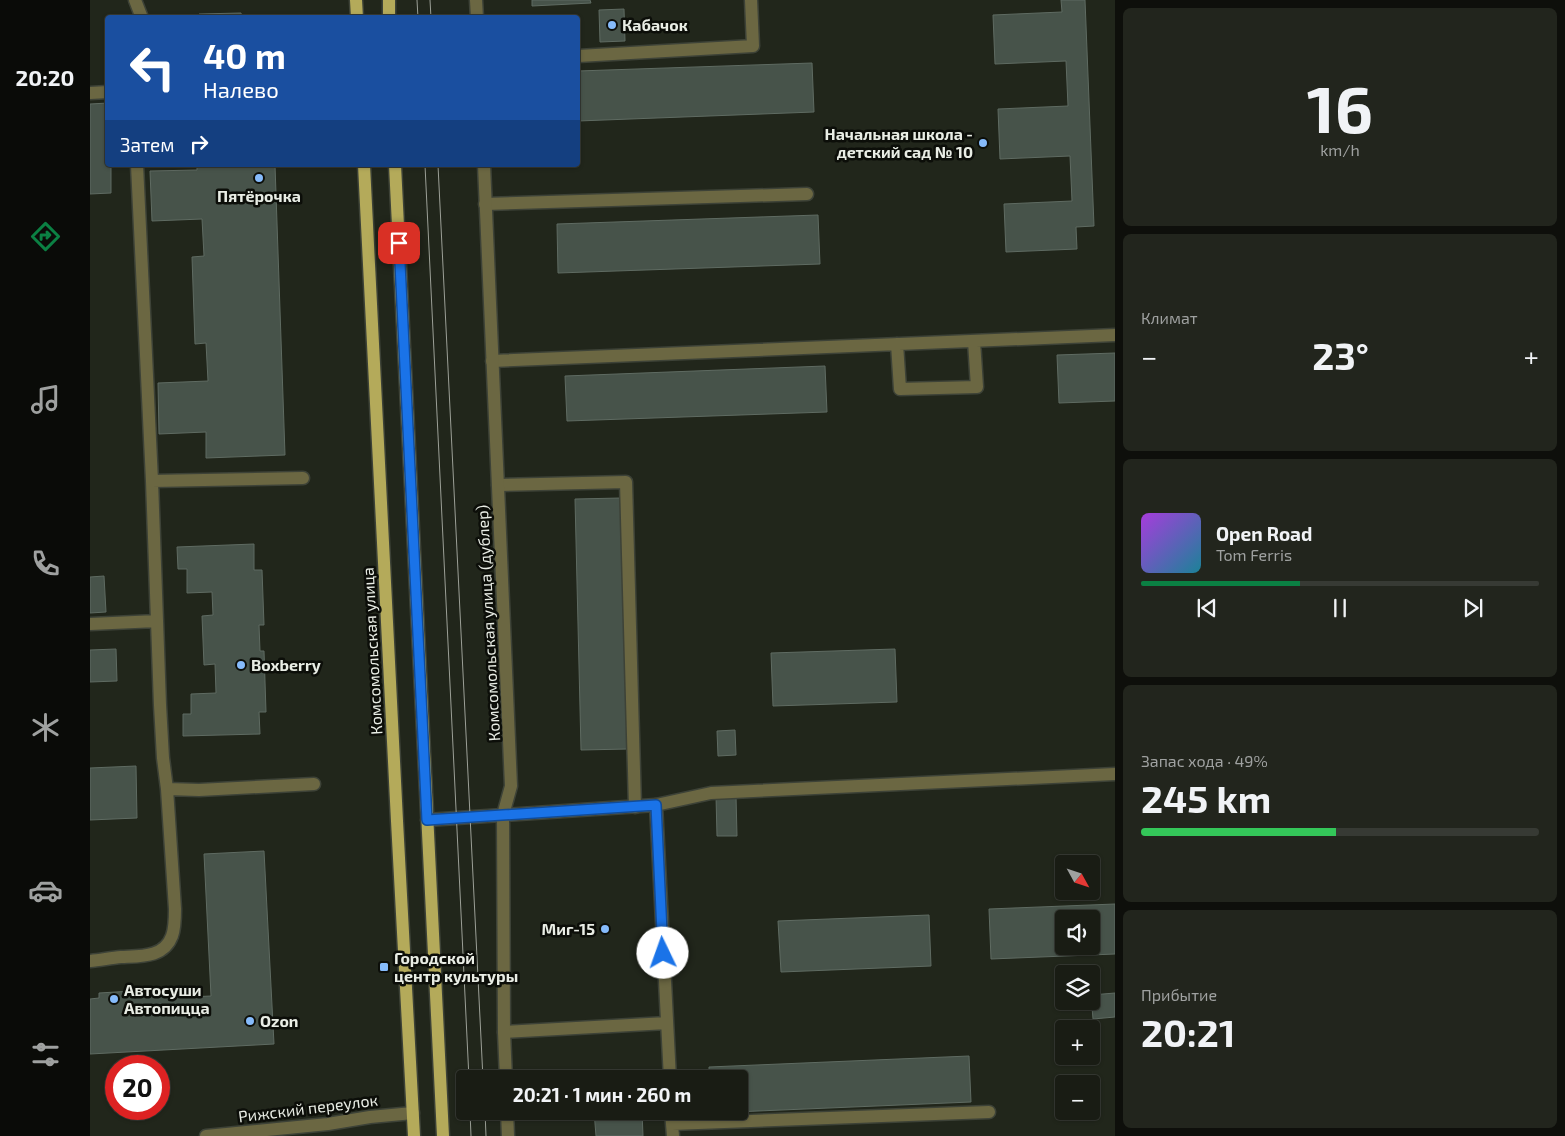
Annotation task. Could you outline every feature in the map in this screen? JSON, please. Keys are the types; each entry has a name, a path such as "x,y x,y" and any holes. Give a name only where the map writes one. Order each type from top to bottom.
{"main road":[{"path":"356,0 357,15"},
{"path":"389,0 389,15"},
{"name":"Комсомольская улица","path":"364,167 396,821 414,1136"},
{"path":"396,167 443,1136"}],"street":[{"path":"135,0 141,15"},
{"path":"476,0 477,15"},
{"path":"580,56 753,46 751,0"},
{"path":"90,93 105,92"},
{"path":"90,961 149,955 167,946 172,938 174,928 175,909 160,705 152,481 137,167"},
{"name":"Комсомольская улица (дублер)","path":"484,167 511,786 503,814 506,1070"},
{"path":"485,204 807,194"},
{"path":"492,361 1115,335"},
{"path":"897,344 900,389 977,387 974,341"},
{"path":"152,481 303,478"},
{"path":"498,485 626,482 635,807"},
{"path":"90,624 157,621"},
{"path":"427,820 635,807 656,805 711,793 1115,774"},
{"path":"167,789 199,790 314,784"},
{"path":"656,805 670,1070"},
{"path":"504,1032 667,1023"},
{"path":"672,1124 989,1112"},
{"name":"Рижский переулок","path":"206,1136 328,1124 370,1117 413,1113"},
{"path":"507,1120 508,1136"}],"building":[{"path":"532,0 590,0 591,3 532,6"},
{"path":"1061,0 1085,0 1094,226 1076,227 1077,249 1006,252 1004,204 1072,201 1070,156 1000,159 998,109 1068,106 1066,61 995,64 993,15 1062,12"},
{"name":"Кабачок","path":"624,9 625,41 600,42 599,10"},
{"path":"241,13 241,15 199,15"},
{"path":"812,63 814,112 580,121 580,71"},
{"path":"105,103 105,167 111,167 111,193 90,194 90,104"},
{"path":"197,167 275,167 285,455 206,458 206,432 159,434 158,383 208,381 206,343 195,344 192,257 204,256 202,219 152,221 150,171 197,170"},
{"path":"818,215 820,264 558,273 557,224"},
{"path":"1115,353 1115,401 1059,403 1057,355"},
{"path":"825,366 827,412 567,421 565,376"},
{"path":"621,498 628,749 581,750 575,499"},
{"path":"254,544 254,570 262,570 264,625 259,625 260,651 264,651 266,712 259,712 260,734 183,736 183,714 191,714 191,694 216,693 215,664 204,665 202,616 213,615 212,592 187,593 187,569 178,569 177,547"},
{"path":"104,576 106,612 90,613 90,577"},
{"path":"116,649 117,681 90,682 90,650"},
{"path":"895,649 897,702 773,706 771,653"},
{"path":"735,730 736,755 718,756 717,731"},
{"path":"136,766 137,818 90,820 90,768"},
{"path":"716,796 736,796 737,836 717,836"},
{"path":"264,851 274,1044 90,1054 90,999 99,998 99,993 167,989 167,998 211,996 204,854"},
{"path":"1115,904 1115,954 1100,955 1100,910 1055,910 1055,955 1090,955 991,959 989,909"},
{"path":"929,915 931,966 781,972 778,921"},
{"path":"1115,993 1115,1017 1093,1019 1092,1010 1100,1010 1100,994"},
{"path":"969,1056 971,1102 748,1111 748,1070 709,1070 709,1067"},
{"path":"595,1120 642,1120 643,1136 596,1136"}],"tram line":[{"path":"417,0 418,15"},
{"path":"430,0 431,15"},
{"path":"425,167 469,1070"},
{"path":"438,167 483,1070"},
{"path":"470,1120 471,1136"},
{"path":"485,1120 486,1136"}],"place":[{"name":"Кабачок","path":"612,25"},
{"name":"Начальная школа - детский сад № 10","path":"983,143"},
{"name":"Пятёрочка","path":"259,178"},
{"name":"Boxberry","path":"241,665"},
{"name":"Миг-15","path":"605,929"},
{"name":"Городской центр культуры","path":"384,967"},
{"name":"Автосуши Автопицца","path":"114,999"},
{"name":"Ozon","path":"250,1021"}],"route":[{"path":"399,243 427,820 656,805 663,953"}]}
